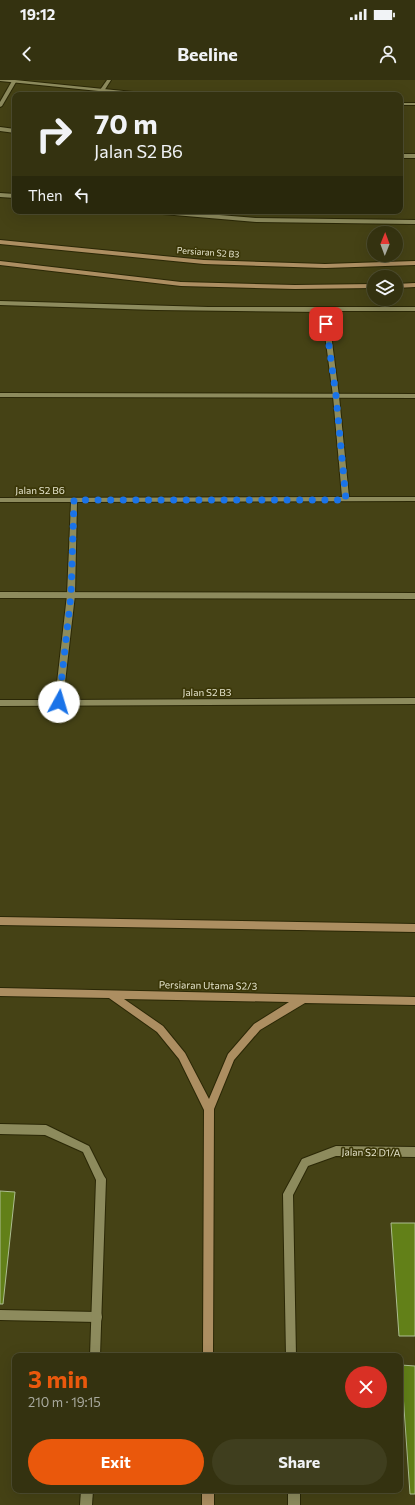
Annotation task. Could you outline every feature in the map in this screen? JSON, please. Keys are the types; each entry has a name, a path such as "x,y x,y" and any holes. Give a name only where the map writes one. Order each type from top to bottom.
{"street":[{"path":"0,80 122,92"},
{"path":"102,90 109,80"},
{"path":"0,106 14,81"},
{"path":"403,104 415,104"},
{"path":"0,129 12,131"},
{"path":"403,156 415,156"},
{"path":"0,195 12,196"},
{"path":"177,214 212,218 256,220 415,222"},
{"path":"212,218 213,214"},
{"name":"Persiaran S2 B3","path":"0,242 204,262 324,266 415,263"},
{"path":"0,264 181,284 295,287 367,286"},
{"path":"403,286 415,285"},
{"path":"0,303 103,308 325,310 415,309"},
{"path":"325,310 336,396 346,500"},
{"path":"0,395 415,396"},
{"name":"Jalan S2 B6","path":"0,500 415,500"},
{"path":"59,702 71,595 74,500"},
{"path":"0,595 415,596"},
{"name":"Jalan S2 B3","path":"0,703 415,701"},
{"path":"0,921 415,928"},
{"name":"Persiaran Utama S2/3","path":"0,992 415,1001"},
{"path":"110,994 160,1029 182,1056 209,1109"},
{"path":"208,1353 209,1109 231,1057 257,1027 304,998"},
{"path":"0,1129 46,1130 86,1149 100,1179 95,1353"},
{"name":"Jalan S2 D1/A","path":"291,1353 288,1194 305,1162 336,1151 415,1152"},
{"path":"0,1315 97,1317"},
{"path":"86,1505 87,1493"},
{"path":"208,1493 208,1505"},
{"path":"294,1493 294,1505"}],"building":[{"path":"0,1191 15,1192 3,1304 0,1304"},
{"path":"391,1223 415,1223 415,1336 399,1336"},
{"path":"403,1365 415,1366 415,1494 410,1494 403,1394"}],"route":[{"path":"59,702 71,595 74,500 346,500 336,396 326,324"}]}
